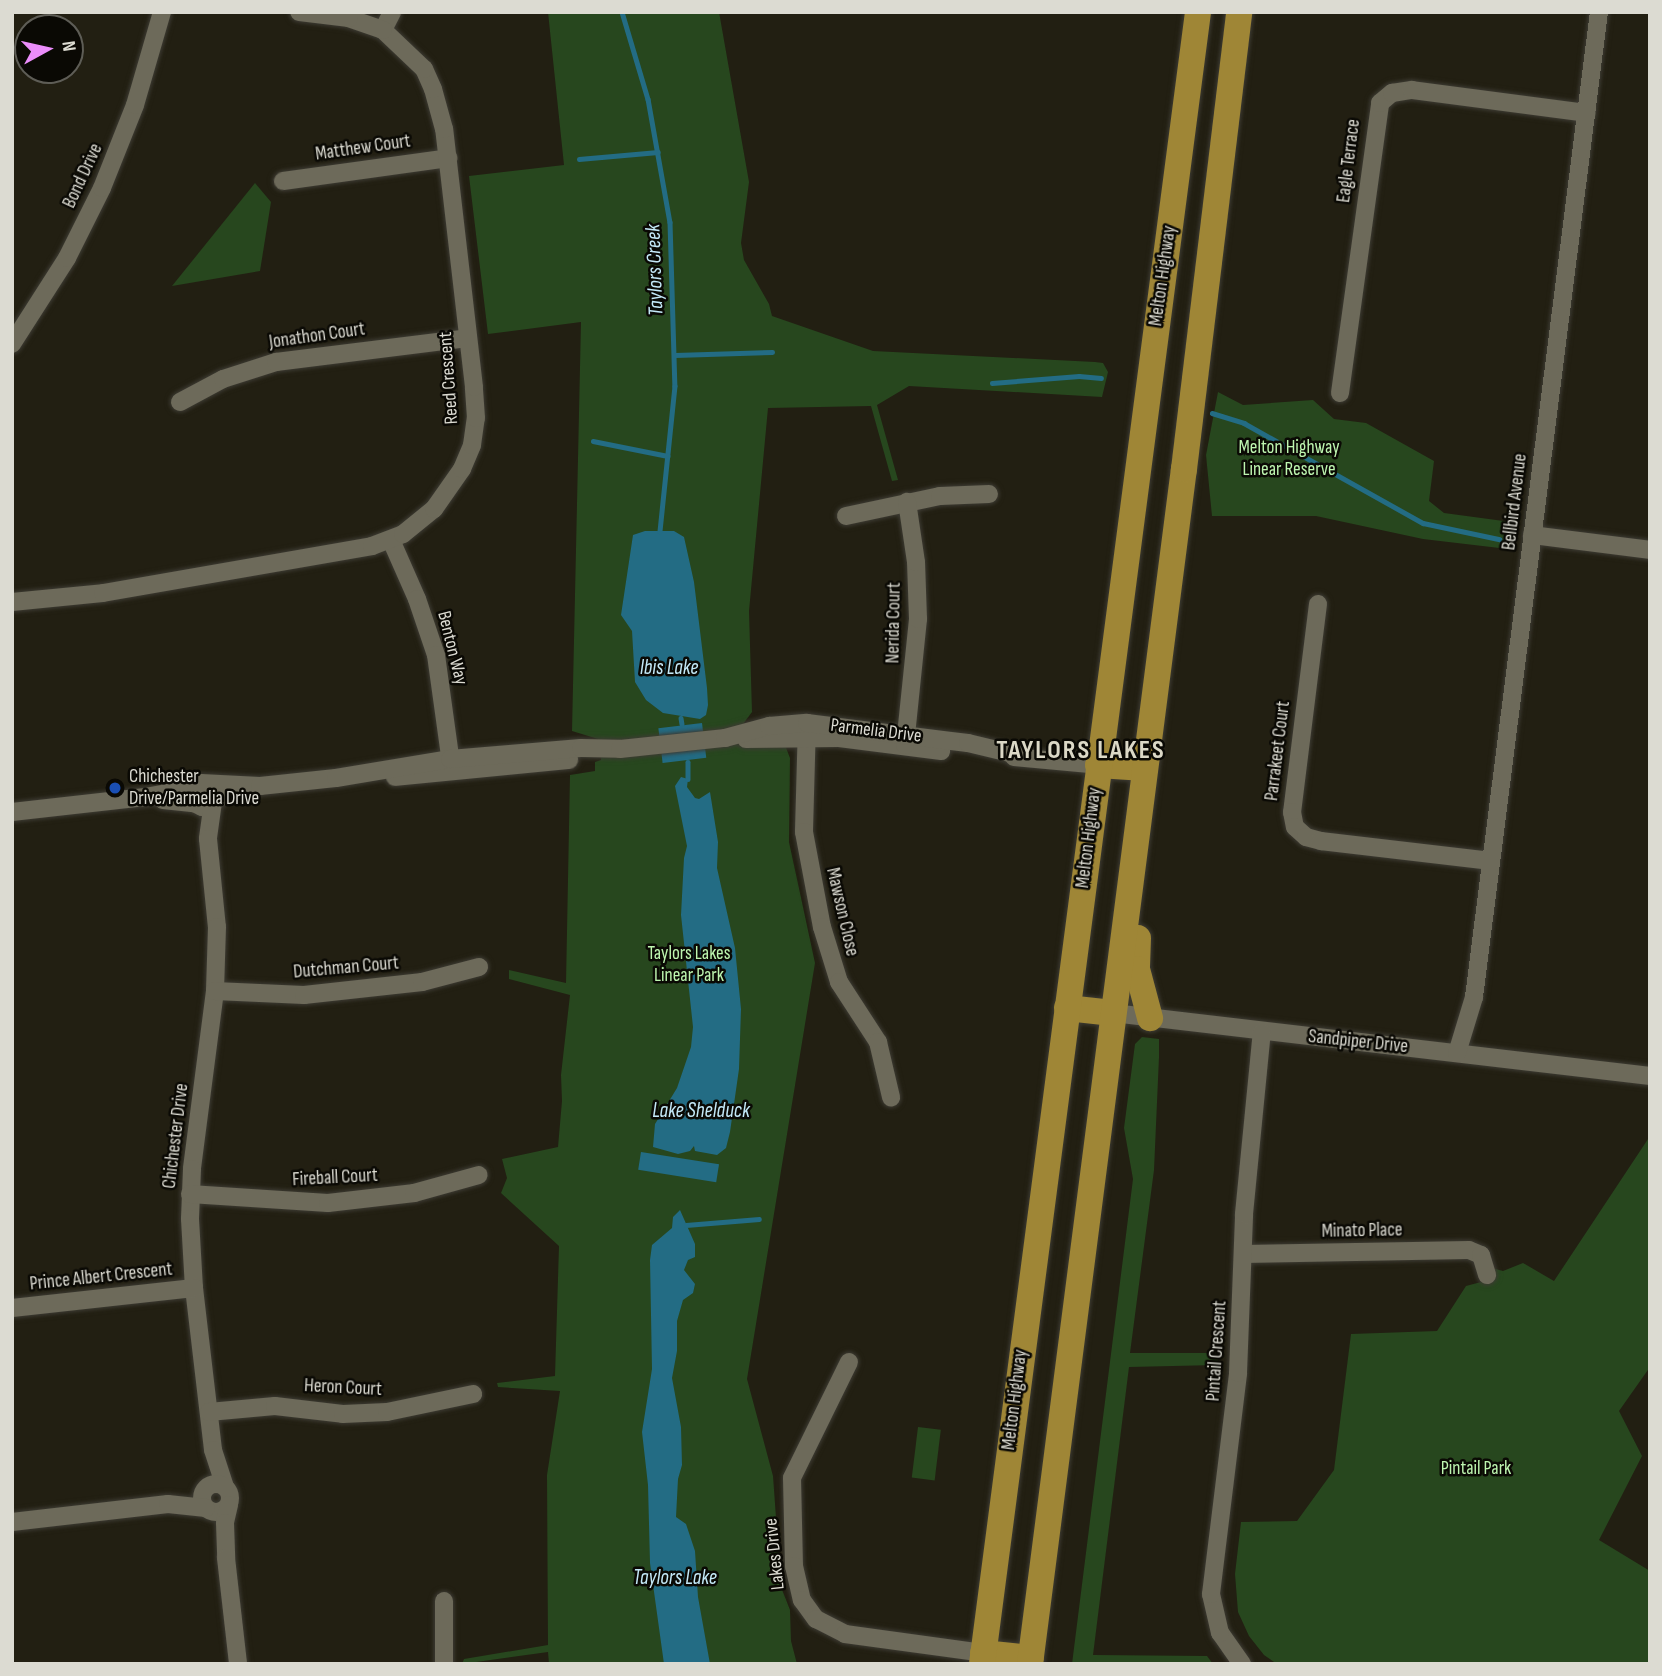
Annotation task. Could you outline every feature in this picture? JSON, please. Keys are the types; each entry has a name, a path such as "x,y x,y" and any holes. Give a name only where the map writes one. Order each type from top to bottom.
{"highway":[{"path":"1182,137 1184,12"},
{"name":"Melton Highway","path":"983,1659 1198,12"},
{"path":"983,1659 1031,1661 1239,12"},
{"name":"Parmelia Drive","path":"1098,765 1145,768"},
{"path":"1136,835 1142,904 1136,960 1150,1018"},
{"name":"Sandpiper Drive","path":"1067,1008 1113,1013"}],"street":[{"name":"Bond Drive","path":"12,344 67,258 102,188 139,94 162,12"},
{"name":"Reed Crescent","path":"12,602 63,599 115,591 354,550 391,540 435,509 463,469 472,445 476,418 448,158 439,108 424,69 383,30 349,18 299,12"},
{"path":"383,30 392,12"},
{"name":"Bellbird Avenue","path":"1466,1054 1599,12"},
{"name":"Eagle Terrace","path":"1340,394 1380,103 1392,93 1412,90 1586,113"},
{"name":"Matthew Court","path":"283,181 448,158"},
{"name":"Jonathon Court","path":"180,402 223,379 276,362 468,338"},
{"path":"846,516 940,496 989,494"},
{"name":"Nerida Court","path":"905,740 918,619 916,562 907,502"},
{"path":"1532,535 1650,550"},
{"name":"Benton Way","path":"391,540 417,599 436,655 451,766"},
{"name":"Parrakeet Court","path":"1318,604 1292,812 1299,833 1321,841 1491,861"},
{"name":"Parmelia Drive","path":"12,812 145,797 203,797 260,786 336,778 388,778 451,766 806,731 905,740 965,754 1098,765"},
{"name":"Mawson Close","path":"806,731 804,832 824,936 839,982 878,1042 891,1097"},
{"name":"Chichester Drive","path":"203,797 217,927 215,991 190,1194 194,1288 212,1438 227,1496 226,1558 238,1664"},
{"name":"Dutchman Court","path":"215,991 304,995 422,982 479,967"},
{"name":"Sandpiper Drive","path":"1113,1013 1650,1076"},
{"name":"Pintail Crescent","path":"1242,1664 1220,1633 1211,1594 1238,1373 1246,1188 1262,1032"},
{"name":"Fireball Court","path":"190,1194 328,1203 414,1193 479,1175"},
{"name":"Minato Place","path":"1243,1254 1486,1249 1487,1275"},
{"name":"Prince Albert Crescent","path":"12,1308 194,1288"},
{"name":"Lakes Drive","path":"849,1362 792,1478 794,1566 802,1600 816,1619 845,1634 983,1659"},
{"name":"Heron Court","path":"209,1412 275,1406 343,1413 387,1412 473,1394"},
{"name":"Chichester Drive","path":"212,1438 206,1500 226,1558"},
{"path":"213,1485 227,1496 218,1513 206,1500 213,1485"},
{"path":"12,1522 206,1500"},
{"path":"444,1601 444,1664"}],"green space":[{"name":"Taylors Lakes Linear Park","path":"548,12 719,12 749,182 741,243 744,260 769,304 772,316 873,351 1095,362 1103,363 1108,372 1102,397 909,386 877,405 898,480 892,481 871,406 768,408 749,611 752,712 743,724 785,745 790,758 789,842 815,963 747,1379 773,1476 781,1587 790,1610 791,1641 797,1664 549,1664 548,1652 462,1664 464,1659 548,1645 547,1475 560,1391 498,1387 497,1383 555,1376 559,1246 501,1193 507,1178 502,1159 558,1147 561,1075 570,995 509,979 509,970 566,983 570,775 595,771 595,762 601,760 598,739 572,731 581,322 488,334 469,176 564,165"},
{"path":"255,183 271,202 260,271 172,286"},
{"name":"Melton Highway Linear Reserve","path":"1218,392 1243,405 1313,400 1334,419 1366,423 1434,461 1429,501 1444,513 1511,522 1508,549 1423,539 1316,516 1212,516 1206,455"},
{"path":"1142,1037 1159,1039 1159,1057 1154,1170 1130,1353 1219,1353 1217,1365 1129,1367 1093,1655 1207,1656 1213,1664 1072,1664 1133,1179 1124,1128 1135,1044"},
{"name":"Pintail Park","path":"1650,1136 1650,1367 1619,1411 1642,1456 1599,1540 1650,1571 1650,1664 1277,1664 1264,1655 1249,1636 1238,1612 1235,1574 1241,1522 1297,1521 1334,1470 1351,1334 1437,1331 1466,1286 1496,1278 1492,1268 1503,1271 1523,1263 1554,1281"},
{"path":"918,1427 941,1430 935,1480 912,1478"}],"water":[{"name":"Ibis Lake","path":"645,531 674,531 684,537 694,582 707,688 706,715 700,719 663,713 646,700 635,682 632,631 621,615 633,535"},
{"path":"702,723 706,758 663,763 658,728"},
{"name":"Lake Shelduck","path":"681,777 688,779 687,787 695,798 699,799 710,792 718,842 717,868 735,948 741,1009 739,1069 730,1132 726,1148 717,1155 695,1151 694,1146 690,1151 678,1154 653,1147 655,1124 677,1088 691,1047 693,1027 681,915 687,846 675,786"},
{"path":"641,1152 719,1164 716,1182 638,1170"},
{"name":"Taylors Lake","path":"680,1210 695,1244 695,1257 688,1260 684,1270 695,1284 693,1293 683,1300 677,1321 677,1351 672,1378 681,1427 682,1465 678,1479 676,1517 686,1524 695,1551 698,1597 710,1664 664,1664 650,1563 648,1485 642,1432 652,1369 650,1260 652,1245 672,1228 673,1217"}],"waterway":[{"name":"Taylors Creek","path":"622,12 648,99 670,222 675,386 660,531"},
{"path":"579,159 658,152"},
{"path":"675,355 772,352"},
{"path":"992,383 1079,376 1101,378"},
{"path":"1212,413 1244,423 1423,523 1499,539"},
{"path":"593,441 668,456"},
{"name":"Taylors Creek","path":"681,718 682,724"},
{"name":"Taylors Creek","path":"688,762 688,779"},
{"path":"686,1225 759,1219"}],"place":[{"name":"Chichester Drive/Parmelia Drive","path":"115,788"}],"district":[{"name":"TAYLORS LAKES","path":"1081,751"}]}
